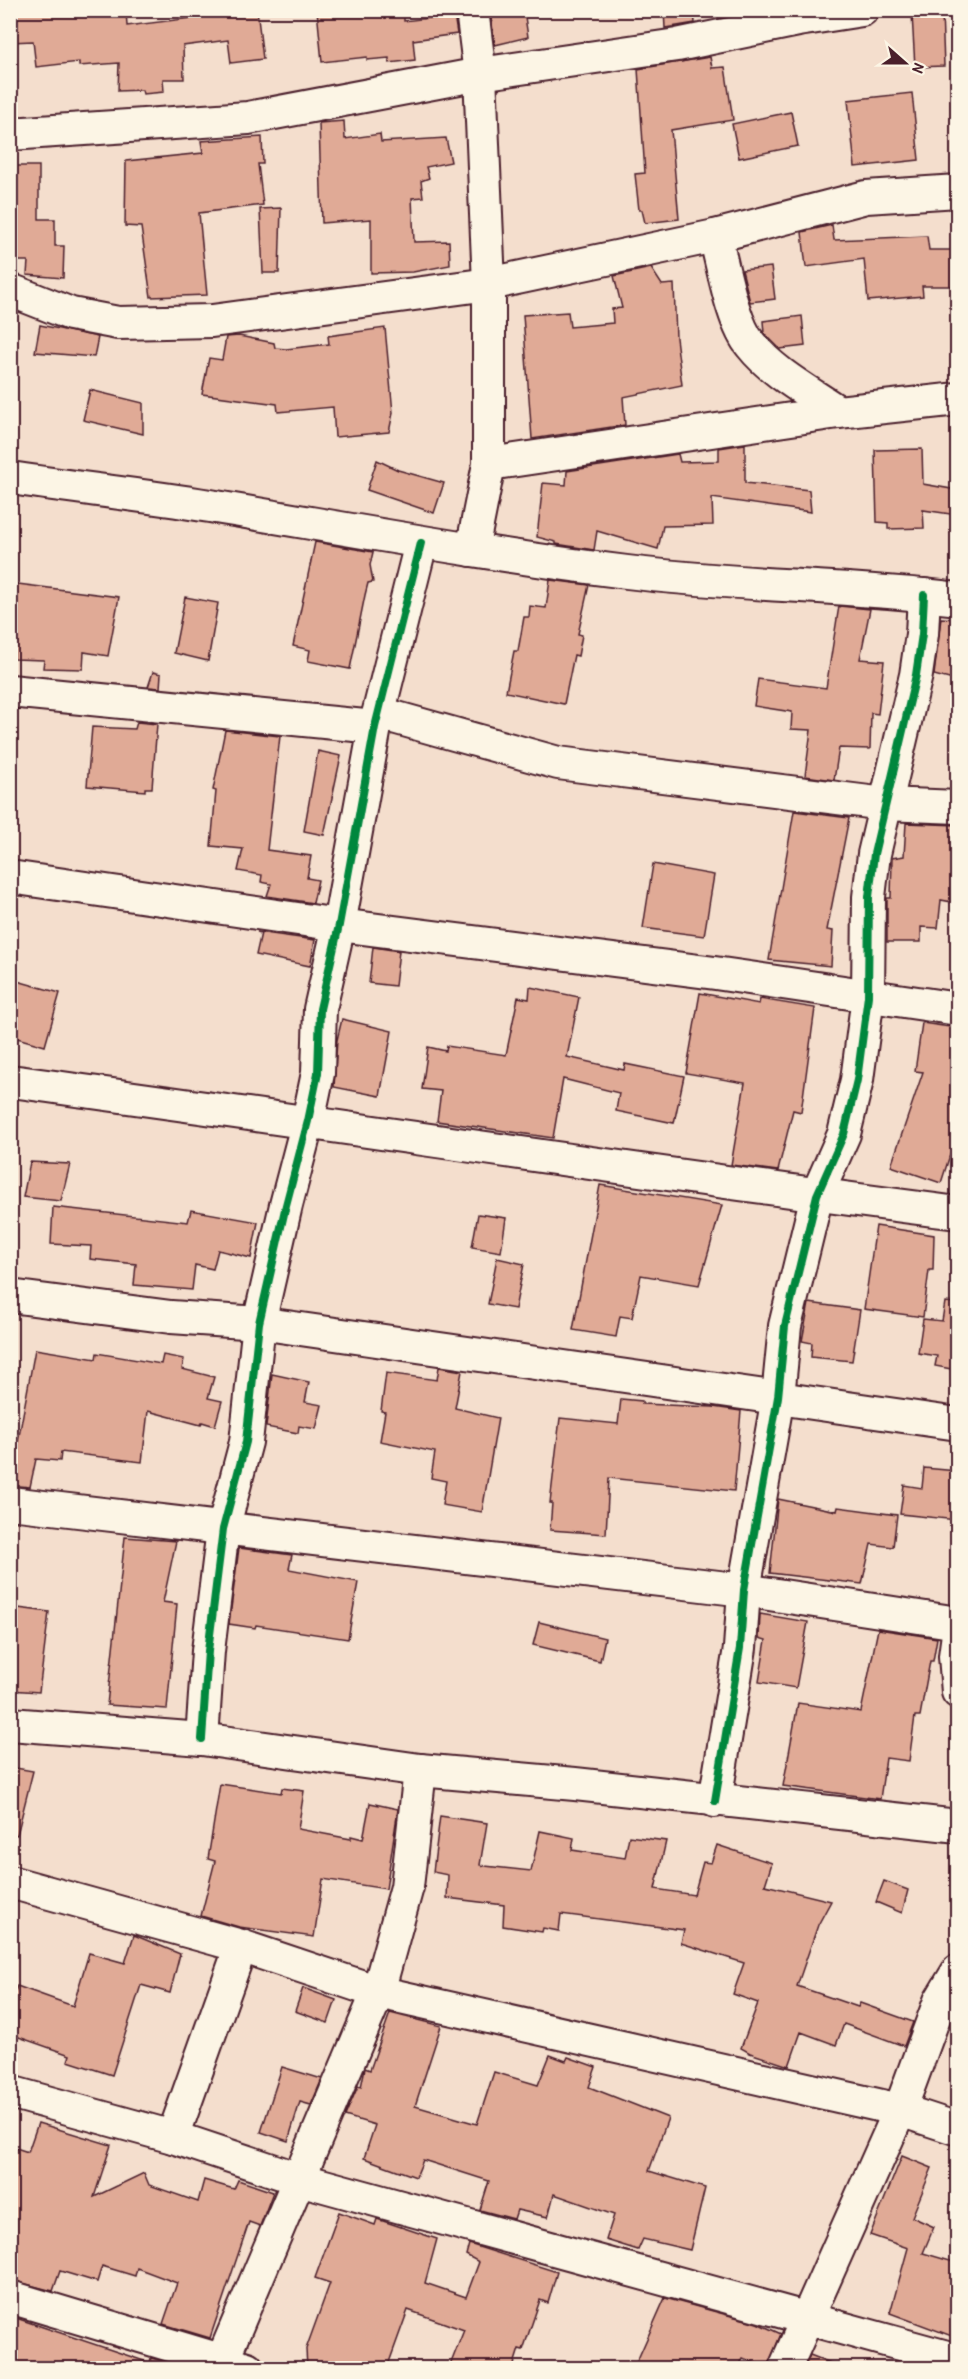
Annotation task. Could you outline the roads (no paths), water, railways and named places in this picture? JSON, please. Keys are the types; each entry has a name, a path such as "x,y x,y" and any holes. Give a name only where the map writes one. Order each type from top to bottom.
{"street":[{"path":"472,10 480,74 489,284 489,464 472,550"},
{"path":"10,134 248,118 480,74 677,45 798,20 862,10"},
{"path":"10,290 71,314 118,323 212,321 489,284 715,236 866,197 957,191"},
{"path":"715,236 734,309 749,344 776,369 838,412"},
{"path":"489,464 838,412 957,399"},
{"path":"10,478 209,506 421,543 711,581 957,599"},
{"path":"202,1738 208,1651 222,1529 246,1442 259,1323 318,1073 320,1009 339,925 377,720 421,543"},
{"path":"715,1801 740,1648 744,1590 778,1397 785,1326 817,1196 844,1134 855,1091 867,996 869,897 874,854 916,675 922,634 924,595"},
{"path":"10,691 377,720 558,763 885,804 957,807"},
{"path":"10,877 957,1010"},
{"path":"10,1081 308,1120 817,1196 957,1213"},
{"path":"10,1296 171,1317 259,1323 957,1424"},
{"path":"10,1503 744,1590 957,1623"},
{"path":"957,1634 955,1656 957,1692"},
{"path":"10,1724 202,1738 420,1770 575,1784 957,1826"},
{"path":"10,2297 229,2366 299,2179 378,1992 407,1887 420,1770"},
{"path":"10,1882 241,1946 378,1992 900,2110 957,2129"},
{"path":"173,2137 241,1946"},
{"path":"785,2368 900,2110 940,2001 957,1971"},
{"path":"10,2092 173,2137 299,2179 957,2360"}]}
